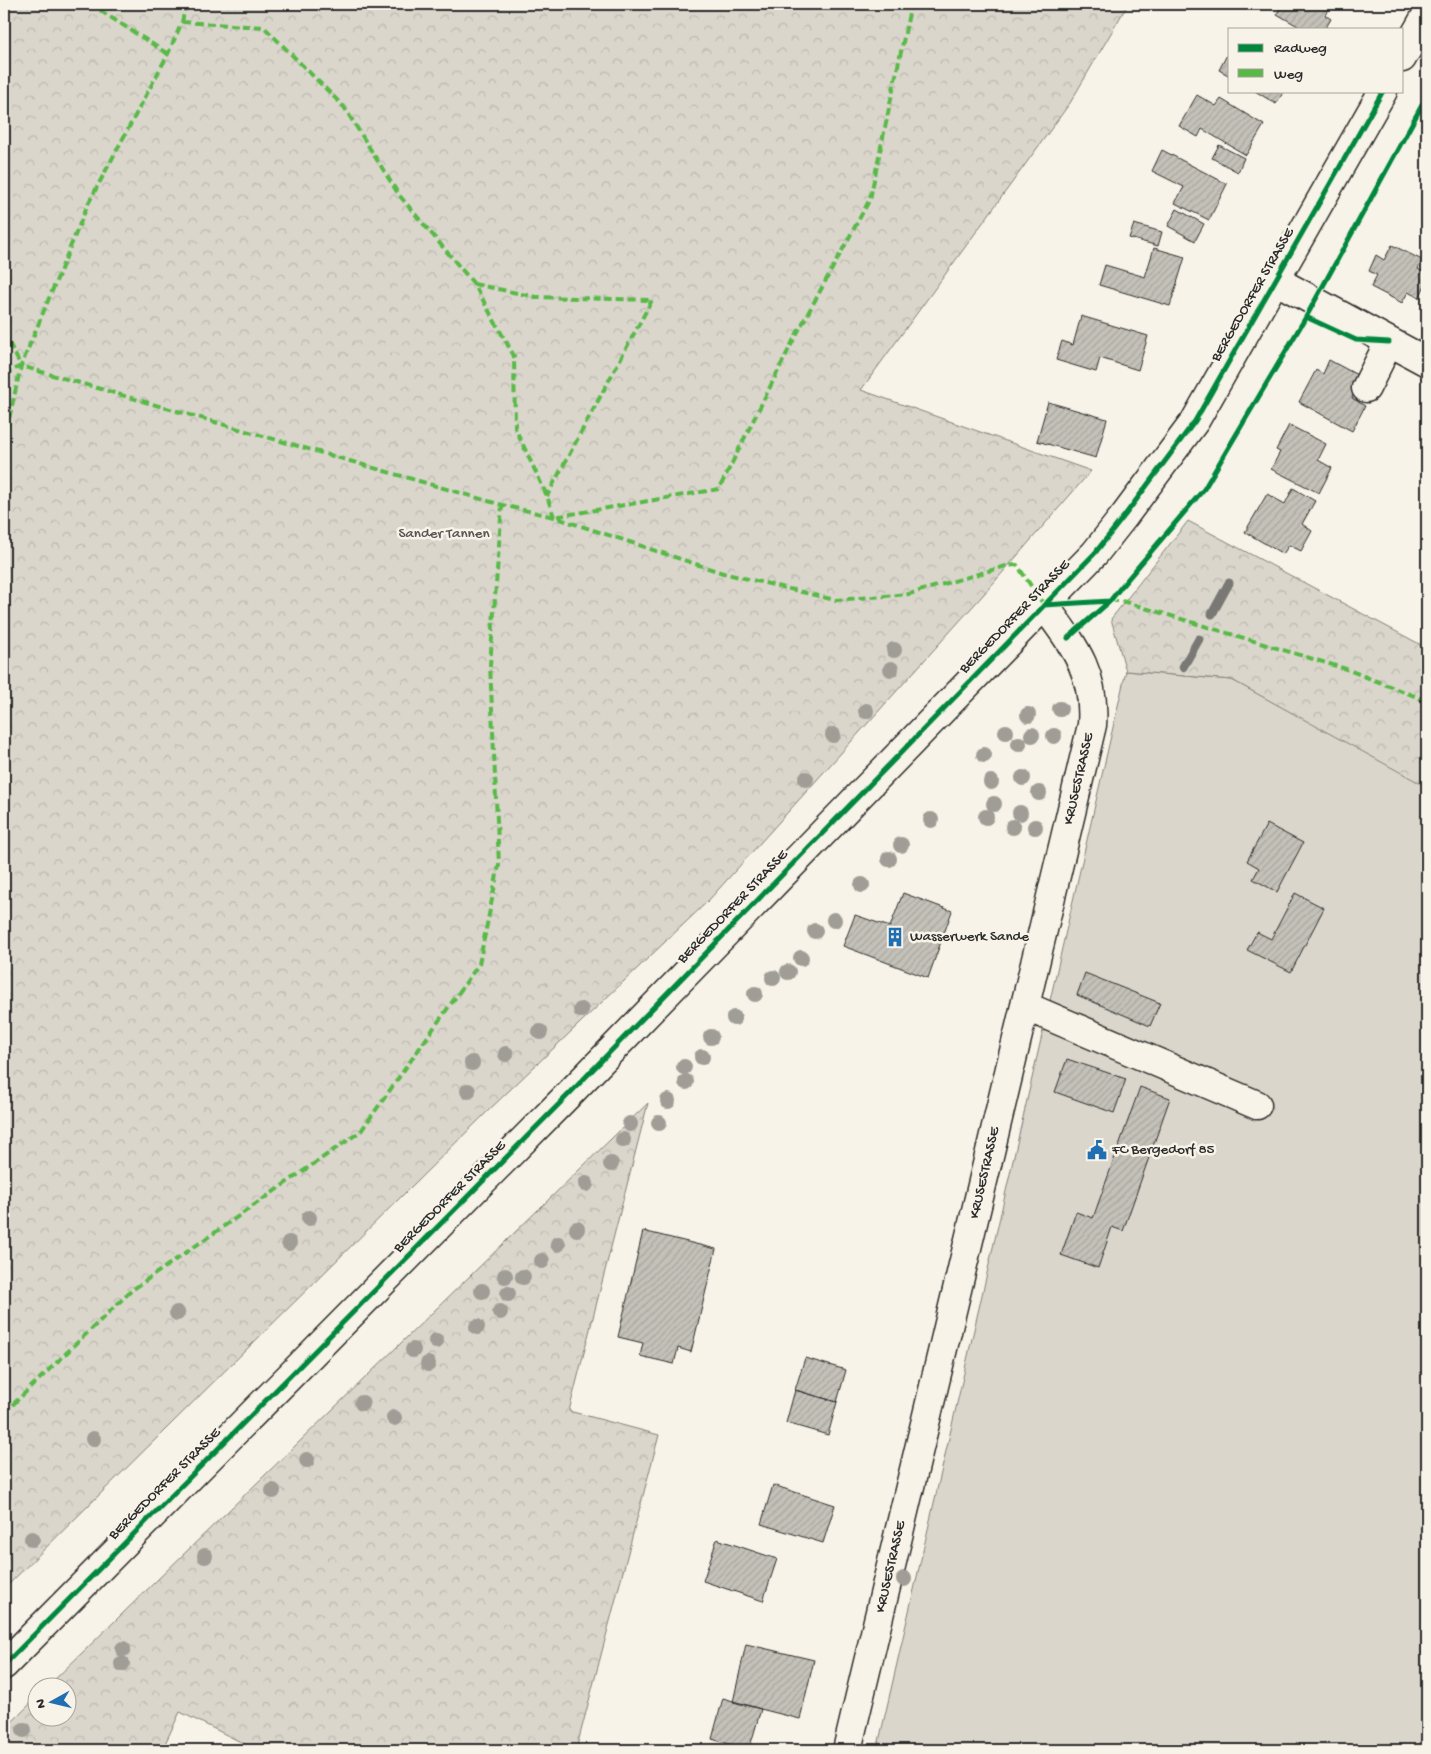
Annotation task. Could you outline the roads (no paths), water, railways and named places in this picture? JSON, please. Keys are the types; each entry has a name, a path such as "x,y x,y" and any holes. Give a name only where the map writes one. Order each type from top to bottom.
{"main road":[{"path":"1404,54 1427,14"},
{"name":"BERGEDORFER STRASSE","path":"4,1665 571,1092 1095,553 1195,422 1382,92"},
{"path":"1275,280 1427,362"},
{"path":"1366,388 1389,342"},
{"name":"KRUSESTRASSE","path":"847,1750 1092,725 1091,691 1082,662 1074,646 1044,605"},
{"path":"1025,1006 1256,1105"}],"waterway":[{"path":"1212,614 1229,583"},
{"path":"1183,667 1199,639"}],"place":[{"name":"Wasserwerk Sande","path":"895,937"},
{"name":"FC Bergedorf 85","path":"1097,1150"}],"park label":[{"name":"Sander Tannen","path":"444,534"}]}
